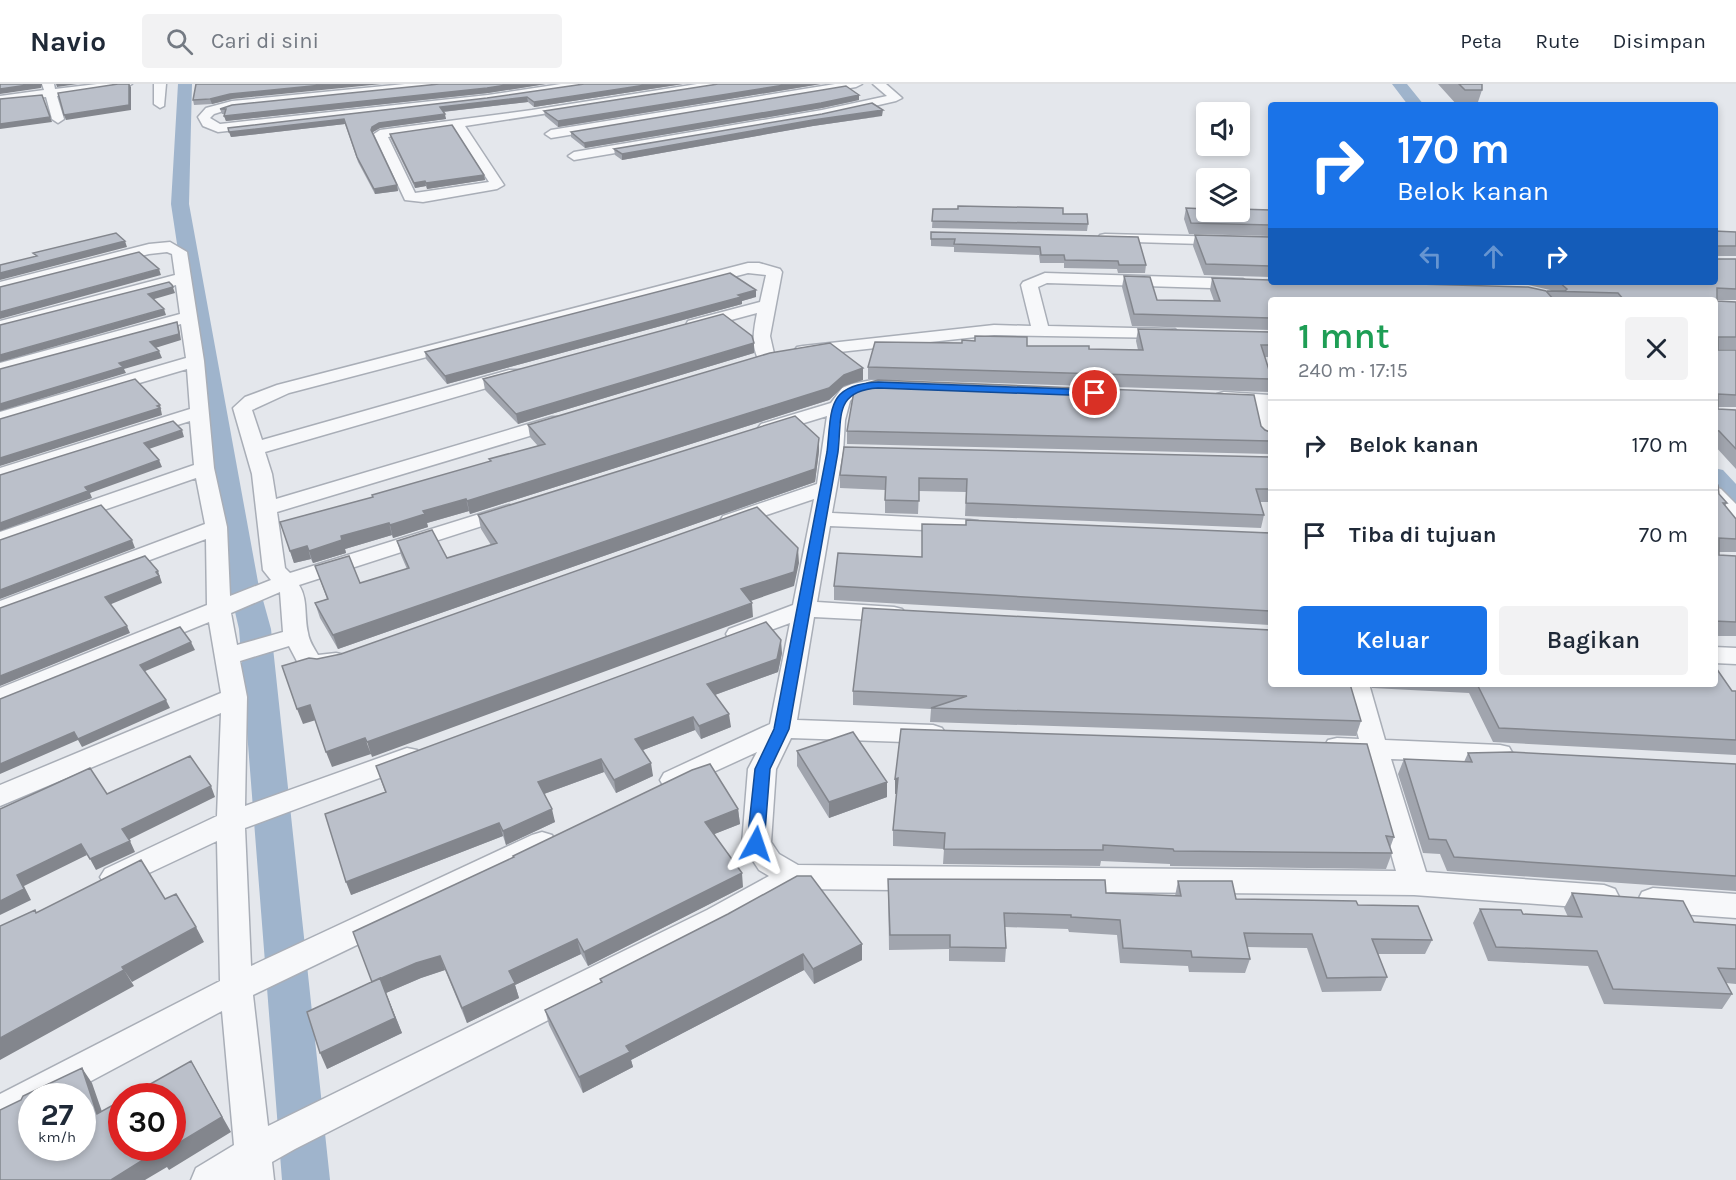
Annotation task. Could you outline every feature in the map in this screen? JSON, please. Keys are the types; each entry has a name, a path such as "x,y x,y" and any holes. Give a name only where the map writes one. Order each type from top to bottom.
{"street":[{"path":"0,99 49,89 126,84"},
{"path":"160,84 160,104"},
{"path":"439,84 232,105 210,111 204,117 207,123 218,129 584,84"},
{"path":"498,84 532,114 586,169"},
{"path":"457,123 497,185 423,198 410,196 380,134 457,123 532,114 718,84"},
{"path":"551,134 856,84"},
{"path":"574,156 822,114 896,98 879,84"},
{"path":"49,89 58,119"},
{"path":"670,91 722,130"},
{"path":"1084,237 1268,242"},
{"path":"0,286 163,247 177,249 195,361 204,468 216,527 232,655 233,822 238,987 264,1156"},
{"path":"286,638 294,596 282,584 274,570 262,474 242,408 252,401 283,389 748,268 774,272 761,336 766,358"},
{"path":"0,326 183,278"},
{"path":"1041,330 1029,285 1045,278 1261,285"},
{"path":"676,330 767,305"},
{"path":"0,369 188,317"},
{"path":"744,365 798,351 921,336 994,330 1190,334"},
{"path":"0,418 195,361"},
{"path":"256,448 528,370"},
{"path":"793,877 769,862 756,844 762,769 782,729 833,452 837,407 844,393 861,386 917,386"},
{"path":"1202,397 1266,399 1268,418"},
{"path":"748,435 837,407"},
{"path":"0,475 199,412"},
{"path":"265,510 573,416"},
{"path":"833,452 856,453"},
{"path":"0,539 204,468"},
{"path":"713,527 825,488"},
{"path":"1718,497 1736,516"},
{"path":"0,698 282,584 523,507"},
{"path":"820,519 986,526"},
{"path":"0,609 216,527"},
{"path":"714,643 804,609 912,615"},
{"path":"286,638 313,663 328,662 358,653"},
{"path":"232,655 286,638"},
{"path":"1718,655 1736,656"},
{"path":"1357,687 1414,883"},
{"path":"0,796 234,697"},
{"path":"654,790 782,729 960,735"},
{"path":"1316,746 1526,756"},
{"path":"95,887 233,822 433,747"},
{"path":"0,1113 238,987 569,830"},
{"path":"208,1180 264,1156 351,1102 718,919 793,877 1414,883 1736,906"}],"building":[{"path":"0,84 34,84 0,89"},
{"path":"129,84 129,105 64,115 58,93"},
{"path":"196,84 332,84 193,100"},
{"path":"439,84 513,84 224,116 226,109 220,109 232,105"},
{"path":"584,84 652,84 534,102 527,97 440,107 445,114 379,123 371,130 397,185 374,189 357,157 344,119 229,132 228,128 487,98"},
{"path":"718,84 791,84 558,121 544,111"},
{"path":"1459,84 1482,84 1482,90 1465,90"},
{"path":"846,86 859,95 584,143 571,132"},
{"path":"42,95 50,117 0,124 0,99"},
{"path":"872,103 883,110 622,154 614,149 822,114"},
{"path":"452,125 484,175 414,183 390,134"},
{"path":"958,206 1063,208 1063,214 1087,214 1088,224 932,221 933,209 958,209"},
{"path":"1186,208 1196,208 1196,222 1250,222 1250,209 1268,210 1268,225 1191,223"},
{"path":"1718,231 1736,232 1736,246 1718,246"},
{"path":"931,232 1138,237 1146,265 1119,265 1118,261 1065,260 1064,255 1041,255 1040,247 954,244 955,239 931,239"},
{"path":"116,233 125,241 0,273 0,265 37,256 33,253"},
{"path":"1195,235 1268,237 1268,266 1206,264"},
{"path":"139,252 159,269 0,312 0,287"},
{"path":"1718,259 1736,259 1736,289 1717,288 1717,297 1621,297 1618,293 1547,291 1567,289 1562,285 1718,285"},
{"path":"730,273 756,290 738,295 741,297 445,376 425,352"},
{"path":"1124,276 1150,277 1157,300 1220,301 1212,278 1268,280 1268,285 1528,287 1546,291 1551,297 1268,297 1268,318 1134,314"},
{"path":"169,282 173,287 148,294 164,309 0,355 0,325"},
{"path":"1718,301 1736,302 1736,337 1718,337"},
{"path":"723,314 752,336 754,343 516,414 483,379"},
{"path":"177,322 179,334 150,342 159,351 119,363 123,367 0,404 0,369"},
{"path":"1138,329 1268,332 1268,345 1261,345 1268,367 1268,379 868,367 875,342 962,343 962,340 975,341 975,336 1027,337 1027,346 1089,346 1089,349 1143,350"},
{"path":"830,343 863,368 844,375 829,388 467,501 466,499 423,511 425,514 390,525 389,523 341,536 342,540 309,551 307,546 290,551 280,522 373,497 372,495 545,444 528,425 770,353"},
{"path":"1718,350 1736,350 1736,395 1718,394"},
{"path":"135,379 160,405 157,406 160,408 0,458 0,419"},
{"path":"878,380 1254,395 1261,426 1268,431 1268,441 847,431 854,391 867,383"},
{"path":"1718,409 1736,410 1736,449 1719,431"},
{"path":"795,416 819,438 815,469 333,635 315,603 328,599 315,566 349,556 360,583 409,568 397,541 432,530 447,558 497,543 478,515"},
{"path":"173,421 182,430 144,443 159,460 85,487 88,491 0,523 0,475"},
{"path":"844,447 1268,457 1268,489 1256,489 1264,515 966,503 967,479 919,478 919,501 885,500 886,477 840,475"},
{"path":"1718,485 1719,494 1727,503 1723,503 1736,519 1736,539 1719,538 1719,555 1736,556 1736,622 1718,621"},
{"path":"101,505 132,540 0,590 0,540"},
{"path":"757,507 798,548 794,572 741,589 752,603 367,742 365,738 326,752 310,705 297,709 282,666 309,658 317,659 341,654"},
{"path":"966,520 1268,533 1268,611 834,586 838,553 922,557 922,524 966,525"},
{"path":"145,556 158,571 156,572 159,576 105,597 127,626 0,676 0,608"},
{"path":"863,608 1268,630 1268,687 1351,687 1361,721 931,708 967,696 853,691"},
{"path":"766,622 781,640 777,659 707,684 729,714 699,726 693,717 635,739 651,763 614,780 601,759 538,782 552,809 503,831 499,823 346,882 325,814 386,792 376,766"},
{"path":"180,627 191,642 140,665 166,700 78,739 74,732 0,764 0,699"},
{"path":"1718,671 1732,691 1736,691 1736,740 1499,728 1478,687 1718,687"},
{"path":"901,729 1367,744 1394,837 1386,836 1392,853 1174,851 1173,849 1103,845 1103,850 944,849 945,833 893,830 898,778 895,779"},
{"path":"853,732 887,782 829,802 797,751"},
{"path":"1511,752 1736,764 1736,876 1454,857 1446,840 1429,839 1404,759 1472,762 1468,753"},
{"path":"190,756 211,786 122,829 130,841 90,859 81,844 17,875 24,889 0,901 0,809 90,768 107,794"},
{"path":"710,764 738,809 705,822 742,873 584,952 577,939 509,971 515,983 462,1008 440,956 416,963 372,982 353,932 692,770"},
{"path":"141,860 165,899 176,894 196,927 122,967 124,970 0,1038 0,926 35,910 36,913"},
{"path":"797,876 811,876 862,944 813,969 803,954 626,1046 630,1052 579,1077 545,1010 602,982 600,979"},
{"path":"888,879 1105,880 1106,893 1181,896 1178,881 1232,881 1236,899 1356,901 1358,905 1418,906 1432,940 1372,939 1387,977 1327,978 1312,934 1244,933 1250,959 1192,957 1191,951 1123,948 1120,920 1071,917 1071,915 1004,913 1006,948 950,947 950,935 890,935"},
{"path":"1572,893 1683,901 1694,922 1736,925 1736,969 1718,968 1732,994 1613,989 1597,951 1496,947 1480,909 1521,910 1523,914 1582,917"},
{"path":"380,978 395,1018 320,1053 307,1012"},
{"path":"191,1061 222,1117 186,1139 186,1083 152,1083"},
{"path":"82,1068 87,1083 50,1083"},
{"path":"18,1101 18,1161 96,1161 96,1111 97,1114 108,1108 108,1161 141,1161 111,1180 0,1180 0,1110"}],"waterway":[{"path":"185,84 180,204 243,582 255,629 306,1180"},
{"path":"1399,84 1414,102"},
{"path":"1718,480 1736,500"}],"route":[{"path":"756,844 762,769 782,729 833,452 837,407 844,393 861,386 878,385 1095,393"}]}
